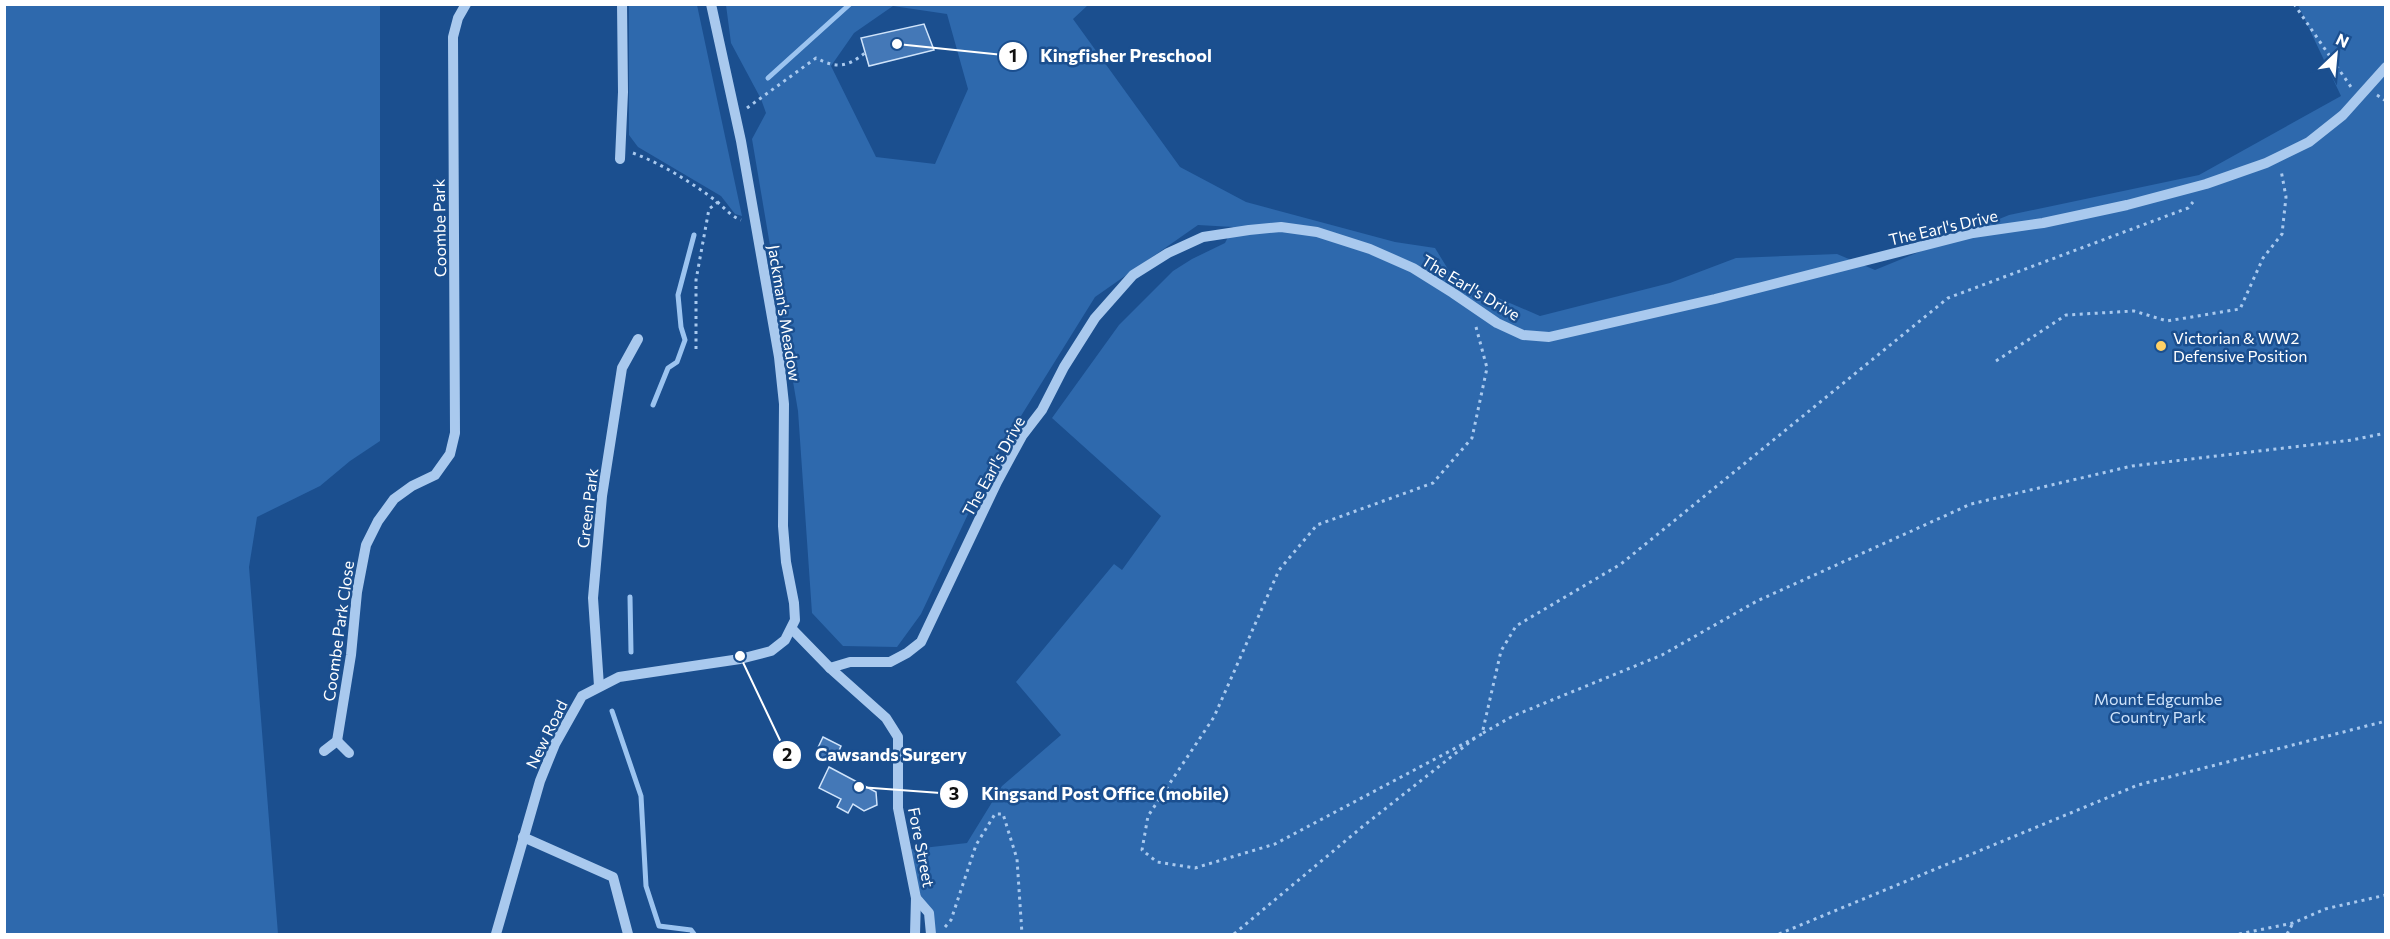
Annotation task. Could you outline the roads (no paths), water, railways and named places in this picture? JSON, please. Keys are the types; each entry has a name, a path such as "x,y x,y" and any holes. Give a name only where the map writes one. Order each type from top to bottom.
{"street":[{"name":"Coombe Park","path":"450,453 455,433 456,349 453,37 458,18 466,4"},
{"path":"620,154 623,92 621,4"},
{"name":"Jackman's Meadow","path":"711,4 736,116 779,357 784,404 783,526 786,562 794,603 795,620 792,629"},
{"name":"The Earl's Drive","path":"830,668 850,662 890,662 921,642 997,482 1022,436 1042,410 1064,367 1095,318 1133,275 1168,253 1203,237 1281,227 1317,232 1370,249 1413,268 1497,323 1523,334 1550,337 1715,299 1973,233 2043,223 2127,205 2206,184 2279,157 2309,142 2343,115 2385,67"},
{"name":"Green Park","path":"599,686 593,598 602,496 622,368 638,339"},
{"name":"Coombe Park Close","path":"337,741 351,655 357,592 366,544 378,521 394,499 412,486 435,475 450,453"},
{"name":"Fore Street","path":"792,629 830,668 886,718 898,737 898,808 916,898 915,934"},
{"name":"New Road","path":"496,934 540,781 560,734 582,696 619,677 740,659 771,651 785,640 792,629"},
{"path":"324,751 337,741 349,753"},
{"path":"524,837 613,877 628,934"},
{"path":"916,898 929,913 931,934"}],"waterway":[{"path":"768,78 850,4"},
{"path":"653,405 668,368 677,362 685,340 681,327 678,295 694,235"},
{"path":"630,597 631,652"},
{"path":"612,711 641,796 646,886 659,926 691,930 694,934"}],"place":[{"name":"Kingfisher Preschool","path":"897,44"},
{"name":"Victorian & WW2 Defensive Position","path":"2161,346"},
{"name":"Cawsands Surgery","path":"740,656"},
{"name":"Kingsand Post Office (mobile)","path":"859,787"}],"park label":[{"name":"Mount Edgcumbe Country Park","path":"2158,707"}]}
